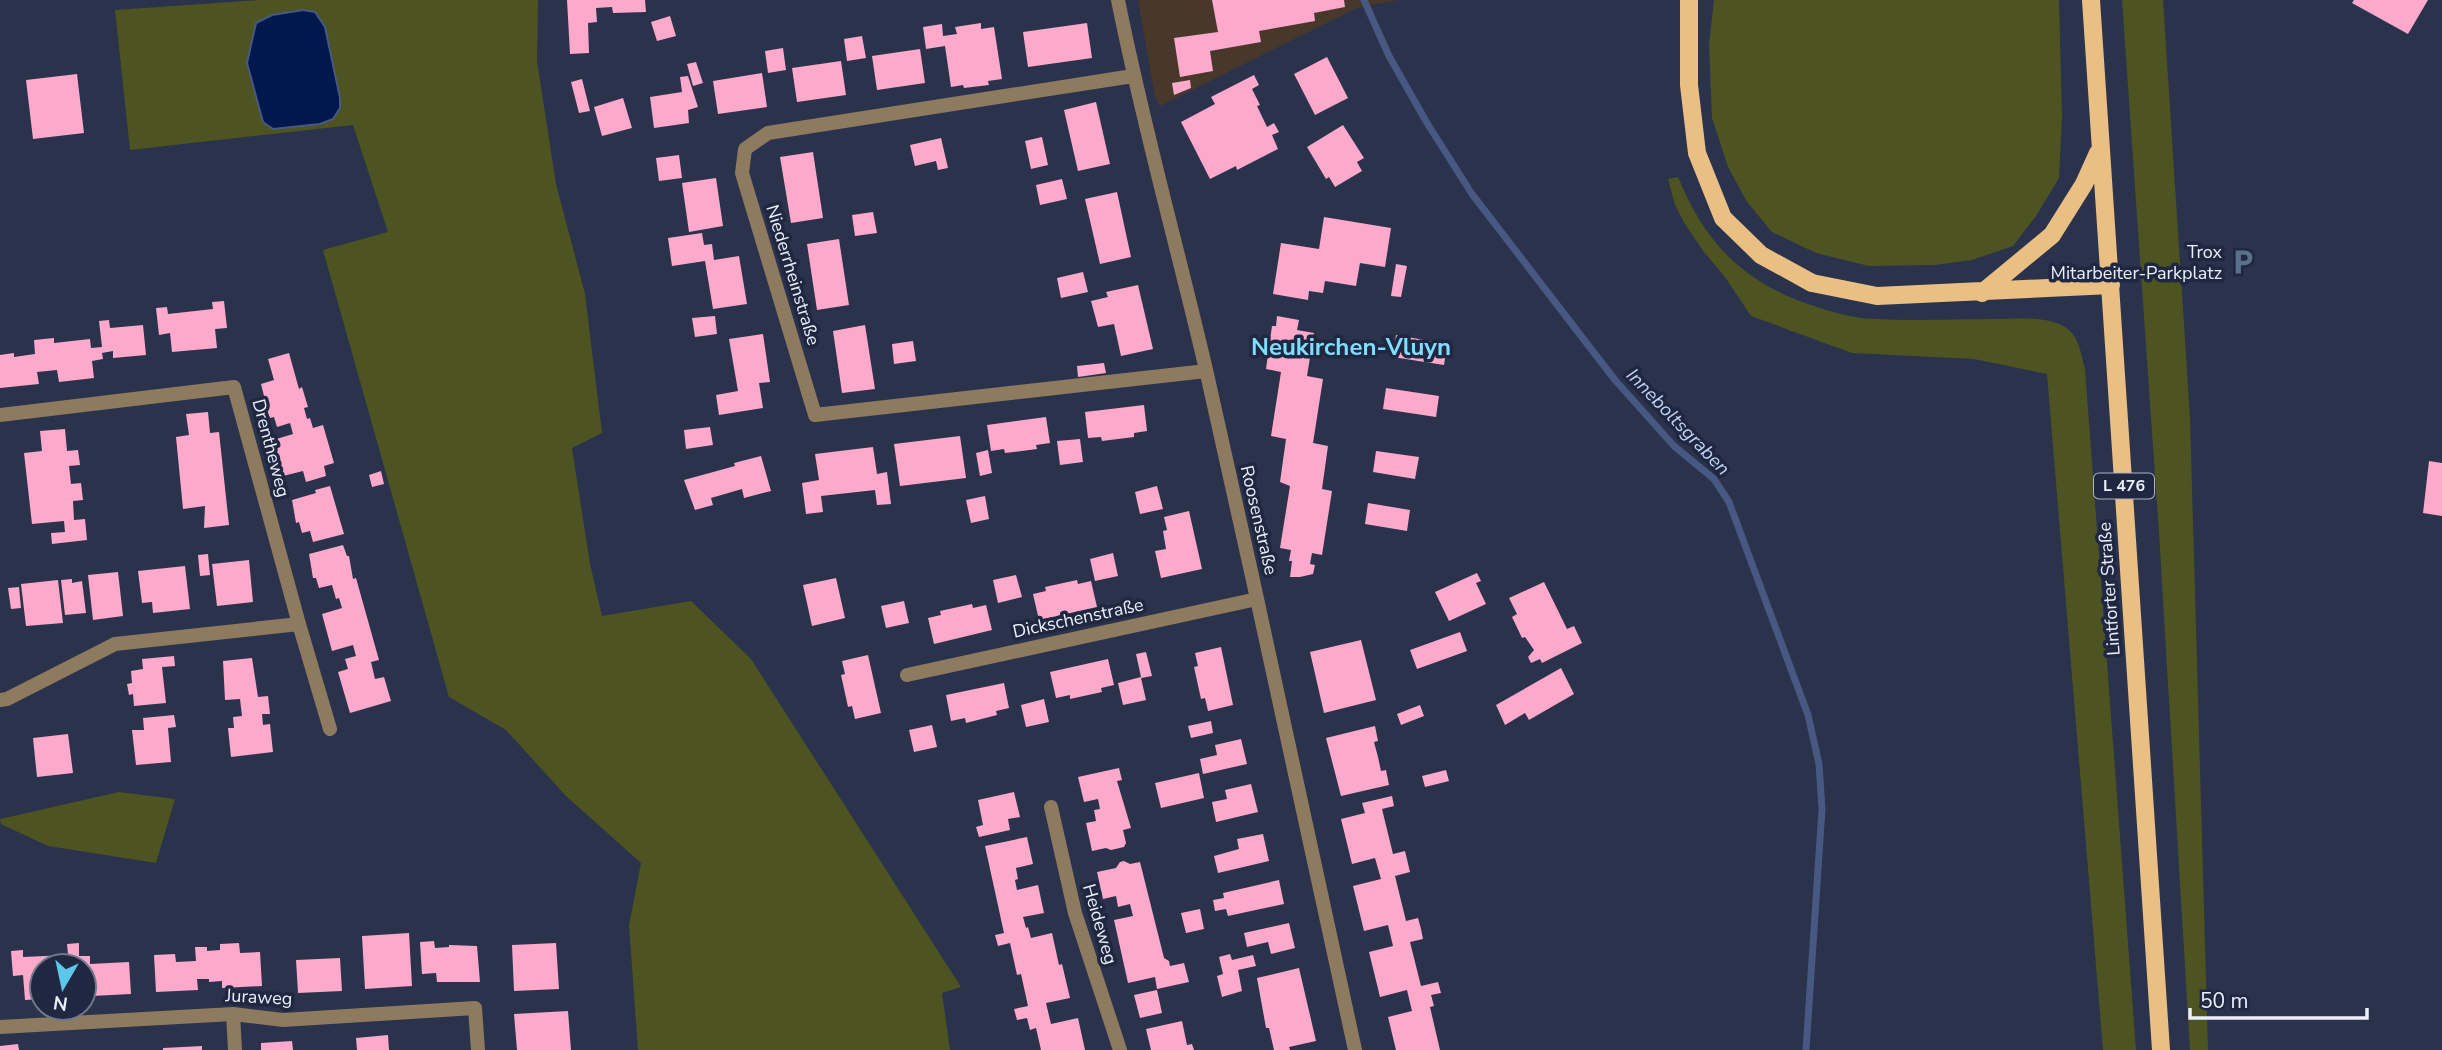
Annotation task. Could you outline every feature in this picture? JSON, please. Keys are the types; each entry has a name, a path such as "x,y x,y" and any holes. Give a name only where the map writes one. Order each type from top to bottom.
{"main road":[{"path":"1689,0 1689,85 1698,153 1723,218 1761,254 1812,283 1877,296 2111,285"},
{"name":"Lintforter Straße","path":"2091,0 2161,1050"},
{"path":"1982,293 2052,235 2084,184 2100,150"}],"street":[{"name":"Roosenstraße","path":"1118,0 1133,76 1206,371 1355,1050"},
{"name":"Niederrheinstraße","path":"1133,76 768,133 745,149 742,173 815,415 1206,371"},
{"name":"Drentheweg","path":"0,415 234,387 330,729"},
{"name":"Dickschenstraße","path":"907,675 1256,598"},
{"path":"0,700 7,699 115,644 299,624"},
{"name":"Heideweg","path":"1051,807 1075,913 1120,1050"},
{"name":"Juraweg","path":"0,1027 233,1014 283,1020 475,1008 478,1050"},
{"path":"233,1014 235,1050"}],"shaded area":[{"path":"1138,0 1399,0 1357,8 1160,106 1155,97"}],"green space":[{"path":"261,0 538,0 537,61 556,184 585,294 602,433 572,448 590,564 602,616 691,601 751,659 961,987 942,993 950,1050 638,1050 629,925 641,863 566,796 506,730 449,697 323,250 388,232 353,125 130,150 115,10"},
{"path":"1714,0 2059,0 2062,117 2059,178 2036,216 2013,246 1972,260 1935,265 1869,266 1816,253 1772,232 1747,202 1728,167 1712,118 1709,45"},
{"path":"2122,0 2163,0 2190,417 2208,1050 2190,1050 2159,533"},
{"path":"1678,177 1701,222 1729,257 1765,285 1787,296 1834,312 1866,318 2044,320 2062,325 2076,338 2085,369 2136,1050 2103,1050 2047,374 1974,359 1852,353 1751,316 1725,277 1704,252 1675,205 1668,179"},
{"path":"119,792 175,799 156,863 48,846 1,824 0,819"}],"water":[{"path":"303,10 315,12 325,27 340,108 333,119 320,124 273,129 263,122 247,63 256,23 272,15"}],"building":[{"path":"567,0 645,0 646,12 613,13 612,7 596,8 597,22 588,23 589,53 570,54"},
{"path":"1212,0 1344,0 1345,7 1314,13 1315,21 1259,31 1261,42 1210,51 1213,71 1180,77 1174,38 1218,32"},
{"path":"2354,0 2428,0 2408,34 2352,3"},
{"path":"670,16 676,36 657,41 651,22"},
{"path":"981,23 981,29 994,27 1002,79 988,81 989,85 951,87 945,46 926,49 923,27 942,24 943,36 957,34 955,27"},
{"path":"1087,23 1092,58 1028,67 1023,32"},
{"path":"862,36 866,58 847,61 844,39"},
{"path":"783,48 786,70 768,73 765,51"},
{"path":"920,49 925,83 877,90 872,56"},
{"path":"1327,57 1348,98 1315,115 1294,74"},
{"path":"841,61 846,95 797,102 792,68"},
{"path":"696,62 703,83 693,86 687,64"},
{"path":"762,73 767,107 718,114 713,81"},
{"path":"77,74 84,133 33,139 26,80"},
{"path":"1254,75 1259,85 1252,89 1260,105 1257,106 1267,127 1274,123 1279,132 1272,135 1278,149 1237,170 1236,166 1210,179 1181,122 1215,104 1211,97"},
{"path":"688,76 698,107 688,110 689,123 654,128 650,97 682,92 680,77"},
{"path":"582,79 590,111 579,113 571,82"},
{"path":"1190,80 1191,88 1174,95 1172,83"},
{"path":"623,98 632,128 602,136 594,107"},
{"path":"1096,102 1110,164 1078,171 1064,110"},
{"path":"1343,125 1364,158 1357,162 1362,171 1335,187 1329,177 1326,179 1307,147"},
{"path":"1042,137 1048,165 1031,169 1025,141"},
{"path":"941,138 948,168 938,170 936,161 915,166 910,145"},
{"path":"813,152 823,218 791,223 780,157"},
{"path":"679,155 682,178 659,181 656,158"},
{"path":"716,178 723,226 689,232 682,183"},
{"path":"1062,179 1067,199 1040,205 1036,185"},
{"path":"1117,192 1131,257 1100,264 1085,199"},
{"path":"873,212 877,233 855,236 852,215"},
{"path":"1324,217 1391,228 1385,267 1360,263 1356,286 1325,281 1323,293 1309,291 1308,300 1273,294 1281,243 1319,249"},
{"path":"702,233 704,245 712,244 714,260 739,256 747,304 713,309 705,261 672,266 668,238"},
{"path":"839,239 849,305 817,310 807,244"},
{"path":"1396,264 1407,266 1401,297 1391,296"},
{"path":"1083,272 1088,292 1061,298 1057,278"},
{"path":"1138,285 1153,349 1121,356 1114,324 1098,327 1091,301 1108,297 1106,292"},
{"path":"224,301 227,328 215,329 217,348 172,352 170,333 159,335 156,308 167,307 168,314 213,309 212,302"},
{"path":"715,316 717,334 695,337 692,318"},
{"path":"1277,316 1299,320 1297,330 1314,333 1307,376 1323,379 1313,443 1328,446 1322,489 1332,491 1322,555 1312,553 1310,564 1315,565 1313,574 1300,577 1290,577 1291,550 1280,548 1290,486 1280,482 1286,439 1271,436 1281,372 1266,369 1272,326 1276,326"},
{"path":"109,320 110,328 143,325 146,355 113,358 113,351 102,353 103,359 92,361 94,378 59,382 57,370 37,372 39,384 0,388 0,355 14,353 14,357 35,354 34,340 54,338 54,343 90,339 91,348 102,347 99,321"},
{"path":"865,325 875,389 842,393 833,331"},
{"path":"763,334 770,382 759,383 763,408 719,415 716,395 738,391 729,339"},
{"path":"1396,335 1447,344 1444,365 1393,357"},
{"path":"913,341 916,361 894,364 892,344"},
{"path":"289,353 299,389 302,387 308,407 304,408 307,419 310,418 313,428 323,425 334,463 324,466 326,476 306,482 303,471 283,476 273,440 293,434 290,423 277,427 274,417 270,418 262,401 265,400 261,384 274,380 268,359"},
{"path":"1104,363 1106,373 1078,377 1077,366"},
{"path":"1386,388 1439,396 1436,417 1383,409"},
{"path":"1144,405 1147,431 1134,433 1134,437 1102,441 1101,437 1088,438 1085,412"},
{"path":"208,412 210,433 219,432 229,525 204,528 205,506 183,509 176,437 189,435 186,414"},
{"path":"1046,417 1050,443 1036,445 1037,449 1005,453 1004,449 991,451 987,425"},
{"path":"710,427 713,445 686,449 684,430"},
{"path":"65,429 67,451 78,450 80,465 69,466 71,484 81,483 83,500 73,501 74,520 85,519 87,540 52,544 51,533 65,532 64,521 32,524 24,453 42,451 40,431"},
{"path":"960,436 966,478 900,486 894,444"},
{"path":"1080,439 1083,462 1060,465 1057,441"},
{"path":"873,447 877,474 887,472 891,504 877,505 875,490 821,496 823,512 806,514 802,483 819,480 815,454"},
{"path":"988,450 992,473 980,476 976,453"},
{"path":"1376,451 1419,457 1415,479 1373,472"},
{"path":"761,456 771,491 744,498 742,489 711,498 713,505 695,510 684,480"},
{"path":"2429,461 2442,463 2442,516 2423,513"},
{"path":"381,471 384,484 372,487 369,475"},
{"path":"330,486 344,534 313,542 310,531 302,533 299,522 296,523 292,500"},
{"path":"1157,486 1163,509 1140,514 1135,492"},
{"path":"985,496 989,519 971,523 966,500"},
{"path":"1368,503 1410,510 1407,531 1365,524"},
{"path":"1189,511 1202,569 1161,578 1155,551 1166,549 1163,531 1167,530 1164,517"},
{"path":"343,545 349,556 353,579 356,578 379,660 371,662 375,679 384,677 391,701 350,713 338,672 348,669 345,659 356,656 353,645 332,651 322,614 342,608 332,585 319,588 316,578 313,578 309,554"},
{"path":"1113,553 1118,576 1095,581 1090,559"},
{"path":"208,554 210,575 200,576 198,555"},
{"path":"249,560 253,602 217,606 212,564"},
{"path":"185,566 190,609 153,613 152,602 142,603 138,571"},
{"path":"118,572 123,616 93,620 88,575"},
{"path":"1477,573 1481,581 1476,583 1486,604 1449,621 1435,592"},
{"path":"1016,575 1022,597 998,603 993,580"},
{"path":"836,578 845,618 812,626 803,585"},
{"path":"72,579 72,583 82,581 86,613 65,615 61,580"},
{"path":"58,580 63,623 26,626 21,584"},
{"path":"1077,580 1078,584 1091,581 1097,607 1039,620 1033,594 1046,591 1045,587"},
{"path":"1544,582 1567,629 1574,626 1582,643 1542,663 1540,659 1531,663 1528,657 1534,650 1525,637 1522,638 1512,617 1517,614 1509,598"},
{"path":"19,587 21,608 11,609 8,588"},
{"path":"904,601 909,623 886,628 881,606"},
{"path":"972,604 973,608 986,605 992,630 934,644 928,618 941,615 940,611"},
{"path":"1460,632 1467,651 1417,669 1410,650"},
{"path":"1361,640 1376,700 1324,713 1310,652"},
{"path":"1221,647 1233,705 1208,711 1205,698 1201,699 1194,667 1198,666 1195,653"},
{"path":"1146,652 1152,676 1141,678 1146,700 1123,705 1118,683 1141,677 1136,654"},
{"path":"868,655 881,713 855,719 852,706 848,707 841,675 845,674 842,661"},
{"path":"174,656 175,666 162,667 166,703 134,706 133,694 129,695 127,684 132,683 131,671 143,669 142,659"},
{"path":"252,658 258,697 268,696 270,714 262,714 263,725 270,724 273,752 231,757 228,728 234,728 233,717 242,716 240,699 225,700 223,661"},
{"path":"1108,659 1114,685 1101,688 1102,692 1070,699 1070,695 1056,698 1050,672"},
{"path":"1561,668 1574,694 1529,720 1525,713 1505,725 1496,705"},
{"path":"1004,683 1009,708 996,711 997,715 966,723 965,718 951,721 946,695"},
{"path":"1044,699 1049,722 1026,727 1021,705"},
{"path":"1420,705 1424,716 1401,725 1397,714"},
{"path":"174,715 176,727 168,728 171,762 136,765 132,730 144,730 143,718"},
{"path":"1211,721 1213,733 1191,738 1188,726"},
{"path":"932,725 937,747 914,752 909,730"},
{"path":"1375,726 1378,741 1374,742 1381,771 1386,770 1389,785 1341,796 1326,738"},
{"path":"68,734 73,773 37,777 33,738"},
{"path":"1241,739 1247,764 1203,774 1200,759 1217,755 1215,745"},
{"path":"1119,768 1122,780 1117,781 1131,828 1123,830 1126,843 1124,847 1092,851 1086,823 1096,821 1094,810 1100,809 1098,799 1084,802 1078,777"},
{"path":"1446,770 1449,781 1425,787 1422,776"},
{"path":"1199,773 1204,798 1161,808 1155,783"},
{"path":"1251,784 1258,812 1216,822 1212,802 1227,799 1225,790"},
{"path":"1014,792 1020,817 1008,819 1010,830 979,837 976,827 983,825 978,800"},
{"path":"1392,796 1394,806 1382,809 1393,854 1405,851 1410,872 1395,876 1406,921 1418,918 1421,929 1423,939 1410,942 1421,986 1438,982 1441,993 1431,995 1434,1006 1430,1007 1440,1050 1396,1050 1388,1017 1412,1011 1407,990 1380,997 1369,952 1393,946 1388,925 1364,931 1353,886 1381,879 1375,858 1352,864 1341,819 1365,813 1362,803"},
{"path":"1263,834 1269,861 1218,873 1214,856 1239,849 1237,839"},
{"path":"1027,837 1033,864 1016,868 1017,890 1038,885 1044,913 1023,917 1031,938 1052,933 1070,998 1046,1003 1051,1024 1078,1018 1085,1050 1041,1050 1036,1028 1030,1030 1027,1018 1017,1020 1014,1009 1028,1006 1010,943 998,946 995,935 1004,933 985,846"},
{"path":"1124,861 1130,864 1140,862 1164,958 1169,961 1170,966 1184,963 1189,982 1157,989 1155,977 1128,983 1114,920 1133,916 1130,904 1118,907 1116,896 1103,899 1097,872 1116,868"},
{"path":"1279,880 1284,904 1228,916 1226,909 1215,911 1213,900 1224,898 1223,893"},
{"path":"1200,909 1204,929 1186,933 1181,913"},
{"path":"1289,923 1295,948 1271,954 1268,942 1247,947 1244,933"},
{"path":"409,933 412,986 365,989 362,936"},
{"path":"434,941 435,948 449,945 477,946 480,982 437,982 436,973 422,974 420,942"},
{"path":"79,943 79,952 68,952 67,944"},
{"path":"239,943 240,953 260,952 262,986 222,988 222,981 197,979 198,990 156,992 154,955 175,954 176,962 196,961 195,947 207,947 207,951 220,950 220,944"},
{"path":"556,943 559,989 514,991 512,945"},
{"path":"23,950 23,957 28,957 28,1000 25,1000 23,975 13,976 11,951"},
{"path":"1230,954 1232,960 1253,955 1256,966 1238,970 1242,991 1222,997 1217,976 1223,974 1219,957"},
{"path":"340,958 342,991 298,993 296,960"},
{"path":"129,962 131,994 98,996 98,964"},
{"path":"1299,968 1316,1041 1289,1047 1290,1050 1274,1050 1269,1028 1266,1028 1257,978"},
{"path":"1157,990 1162,1013 1140,1018 1134,995"},
{"path":"568,1011 571,1050 517,1050 514,1014"},
{"path":"1182,1021 1187,1045 1192,1044 1194,1050 1151,1050 1146,1029"},
{"path":"388,1035 389,1050 357,1050 356,1038"},
{"path":"292,1041 293,1050 261,1050 261,1043"},
{"path":"18,1044 19,1050 0,1050 0,1046"},
{"path":"202,1046 202,1050 163,1050 163,1048"}],"waterway":[{"name":"Inneboltsgraben","path":"1364,0 1389,56 1472,194 1615,380 1674,446 1714,479 1729,502 1808,715 1819,764 1822,809 1806,1050"}],"place":[{"name":"Trox Mitarbeiter-Parkplatz","path":"2243,262"}],"district":[{"name":"Neukirchen-Vluyn","path":"1351,347"}]}
